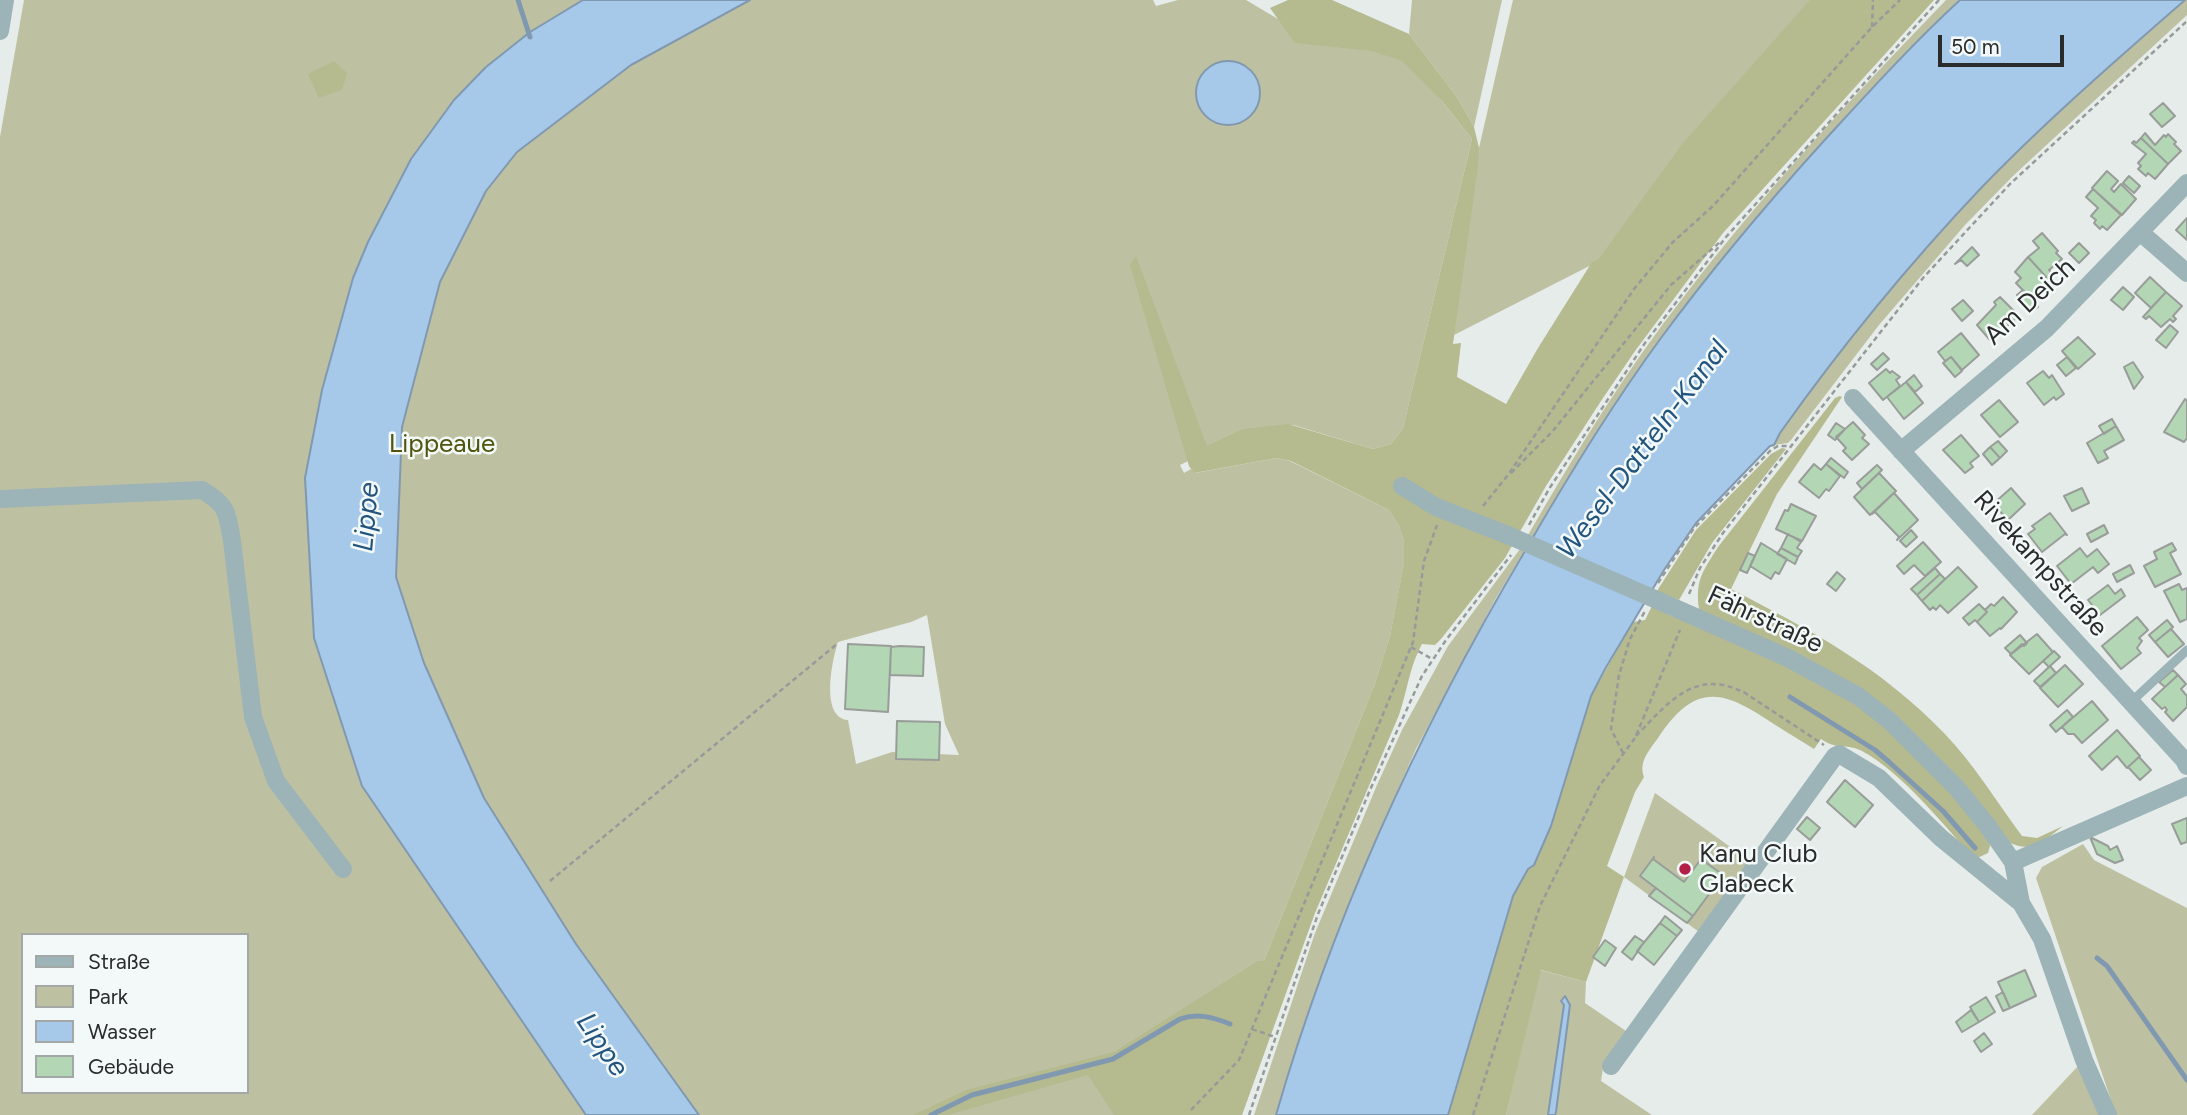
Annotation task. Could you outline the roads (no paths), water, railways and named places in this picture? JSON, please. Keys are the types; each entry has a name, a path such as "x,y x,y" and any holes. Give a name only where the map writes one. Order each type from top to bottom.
{"street":[{"path":"0,31 5,0"},
{"name":"Am Deich","path":"1900,451 2047,328 2187,183"},
{"path":"2140,232 2187,273"},
{"name":"Rivekampstraße","path":"1853,398 2187,766"},
{"name":"Fährstraße","path":"1402,486 1444,510 1517,538 1683,610 1819,674 1858,696 1891,721 1956,787 2013,862 2021,903 2042,939 2084,1060 2108,1115"},
{"path":"0,499 202,490 220,501 228,517 232,541 253,716 276,781 344,869"},
{"name":"Fährstraße","path":"1611,1066 1839,754 1879,778 1941,838 2021,903"},
{"path":"2013,862 2187,786"}],"lane":[{"path":"2131,702 2187,650"}],"water":[{"name":"Lippe","path":"583,0 750,0 631,65 517,152 486,191 440,282 402,427 396,577 424,663 484,798 576,944 699,1115 586,1115 362,786 314,638 305,478 322,390 353,278 368,242 411,159 454,100 486,67 530,32"},
{"name":"Wesel-Datteln-Kanal","path":"1960,0 2185,0 2056,115 1955,216 1851,338 1780,433 1774,445 1770,446 1696,523 1664,570 1591,696 1551,826 1534,865 1528,869 1513,896 1448,1115 1276,1115 1324,968 1382,825 1486,618 1573,469 1643,364 1739,239 1873,88"},
{"path":"1228,61 1246,67 1254,75 1260,93 1254,111 1246,119 1228,125 1210,119 1202,111 1196,93 1202,75 1210,67"},
{"path":"1565,996 1570,1005 1556,1112 1555,1115 1548,1115 1564,1005 1561,1001"}],"waterway":[{"path":"518,0 530,37"},
{"path":"1790,697 1875,750 1943,811 1975,848"},
{"path":"2097,958 2107,966 2187,1080"},
{"path":"931,1115 972,1095 1113,1059 1180,1019 1205,1017 1230,1024"}],"place":[{"name":"Kanu Club Glabeck","path":"1685,869"}],"park label":[{"name":"Lippeaue","path":"442,444"}]}
